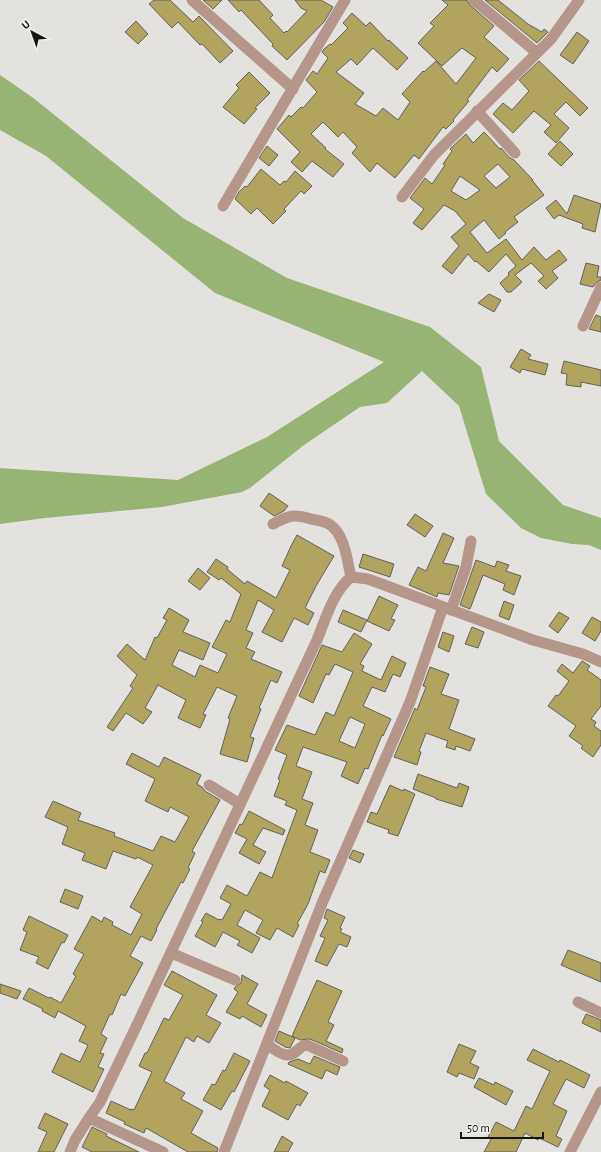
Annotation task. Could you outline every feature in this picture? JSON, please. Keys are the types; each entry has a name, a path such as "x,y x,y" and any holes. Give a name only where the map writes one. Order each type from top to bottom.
{"street":[{"path":"192,0 293,89"},
{"path":"223,206 345,0"},
{"path":"474,0 536,52"},
{"path":"402,197 434,155 536,52 551,39 579,0"},
{"path":"478,111 515,153"},
{"path":"583,326 601,287"},
{"path":"274,524 284,518 298,515 327,523 338,532 352,577"},
{"path":"224,1152 323,901 410,702 447,609 466,567 471,541"},
{"path":"70,1152 75,1140 100,1102 171,953 333,602 344,584 352,577 368,579 528,638 583,654 601,662"},
{"path":"209,785 240,804"},
{"path":"171,953 235,980"},
{"path":"578,1002 601,1013"},
{"path":"267,1044 286,1055 293,1054 302,1046 307,1045 343,1061"},
{"path":"570,1152 601,1092"},
{"path":"89,1118 164,1152"}],"shaded area":[{"path":"0,75 32,97 183,218 287,278 430,327 481,367 499,441 563,505 601,518 601,550 589,545 572,544 541,538 521,528 486,494 459,406 422,371 387,403 360,407 304,445 250,488 242,492 162,507 45,518 0,524 0,468 178,480 267,437 384,362 215,293 46,156 0,130"}],"building":[{"path":"154,0 170,0 193,22 199,16 233,51 220,63 178,22 172,28 149,4"},
{"path":"203,0 222,0 213,9"},
{"path":"228,0 259,0 273,15 270,18 284,33 286,31 287,32 307,11 301,8 295,0 321,0 333,7 324,22 287,60 272,46 273,44 241,10 239,12"},
{"path":"442,0 467,0 470,5 494,26 484,37 509,59 497,72 492,67 467,100 469,101 453,120 454,121 446,129 443,127 419,159 414,155 395,178 377,163 370,172 352,153 357,147 343,132 338,137 323,122 311,134 326,148 325,149 344,164 333,177 312,161 302,172 291,162 300,152 277,129 289,115 291,117 301,107 303,108 317,92 306,80 313,71 317,74 328,58 322,52 348,28 343,23 352,13 366,26 370,22 388,41 389,40 408,58 397,70 373,48 357,65 351,59 336,72 364,93 355,104 376,116 383,108 398,120 410,102 402,94 423,71 424,72 436,61 456,84 476,58 462,48 442,66 418,43 434,26 430,23 448,5"},
{"path":"485,0 498,0 528,24 542,32 544,29 548,32 537,43"},
{"path":"136,21 148,34 138,44 125,32"},
{"path":"577,32 589,41 573,64 560,55"},
{"path":"539,61 588,108 580,116 566,102 554,114 569,128 556,143 544,132 551,125 534,111 513,133 493,114 503,103 512,110 529,91 519,80"},
{"path":"249,72 270,93 255,108 257,109 244,124 223,107 239,88 236,85"},
{"path":"484,132 500,149 501,148 510,158 514,160 533,180 544,195 514,217 518,222 505,232 506,233 499,239 484,220 470,232 487,253 506,239 522,260 534,247 546,260 559,250 567,260 552,271 558,278 546,289 538,281 544,276 531,263 515,275 522,282 511,292 507,292 500,283 516,266 506,254 489,272 476,261 475,262 468,254 452,274 442,266 459,246 451,237 466,224 455,211 444,205 422,230 413,223 424,209 410,198 425,178 432,184 445,165 443,164 452,151 450,149 466,134 473,143","holes":["498,164 510,177 496,188 484,176","460,176 480,190 466,200 451,191"]},
{"path":"560,141 573,154 561,166 548,154"},
{"path":"267,146 278,155 269,166 259,158"},
{"path":"261,169 280,185 284,181 286,182 295,171 312,186 304,194 301,191 284,209 286,211 273,224 257,208 251,214 235,199 239,192 245,186 247,187"},
{"path":"574,195 601,204 595,232 582,228 583,224 559,215 554,219 546,208 556,200 567,214"},
{"path":"586,263 599,266 597,277 601,277 601,280 593,287 580,284"},
{"path":"489,294 501,300 494,312 478,303"},
{"path":"596,315 601,317 601,332 589,329"},
{"path":"521,349 531,355 528,359 548,364 545,375 522,369 520,373 510,367"},
{"path":"564,361 601,370 601,386 581,382 581,387 566,385 567,374 561,373"},
{"path":"269,493 288,506 284,511 274,516 260,506"},
{"path":"415,514 433,526 425,537 407,525"},
{"path":"443,533 454,538 443,563 459,566 449,595 438,593 437,597 409,585 418,567 426,571"},
{"path":"297,535 334,556 305,608 314,613 308,625 294,618 282,642 262,632 274,610 258,600 246,630 253,633 246,648 255,652 251,659 282,672 277,683 271,680 259,708 261,709 250,737 254,738 247,762 220,754 230,719 228,718 237,696 217,687 203,714 206,715 200,728 178,718 186,700 158,685 145,708 152,712 143,724 126,713 113,731 107,727 133,688 130,686 137,675 117,656 127,644 145,660 155,637 157,638 167,620 163,618 169,608 189,620 183,632 210,643 203,660 179,650 172,665 195,677 200,665 218,673 227,654 212,647 226,620 230,622 241,594 221,578 219,580 207,572 216,559 228,567 227,569 245,584 247,581 276,598 290,570 282,566"},
{"path":"363,554 394,564 390,577 359,567"},
{"path":"476,560 495,567 497,561 509,565 506,571 521,576 514,595 503,590 505,584 483,575 470,609 460,605"},
{"path":"198,568 210,578 200,590 188,581"},
{"path":"379,596 398,605 391,619 395,620 389,631 367,621"},
{"path":"504,601 514,605 509,620 499,616"},
{"path":"343,610 367,620 361,632 338,622"},
{"path":"559,612 569,618 558,633 549,626"},
{"path":"592,617 601,622 601,631 595,641 582,633"},
{"path":"472,627 484,632 478,648 465,644"},
{"path":"443,632 454,636 449,652 438,647"},
{"path":"354,633 372,644 360,664 364,666 362,671 381,680 392,656 406,663 400,677 393,674 385,692 372,687 363,706 391,719 383,736 382,735 368,769 365,768 358,784 341,776 347,762 303,747 296,766 312,772 302,799 313,803 305,825 318,830 310,852 330,860 325,873 320,871 308,904 297,924 299,925 293,937 277,928 270,940 256,933 263,920 245,910 237,925 260,938 252,953 237,945 240,941 223,932 215,947 195,936 206,913 219,920 222,920 231,904 220,898 227,885 247,896 260,872 272,878 297,810 285,805 287,801 274,796 280,780 278,779 287,755 275,750 287,725 315,735 326,712 334,716 353,672 335,664 329,675 326,674 313,703 299,696 322,645 342,652","holes":["350,717 365,724 355,748 339,741"]},
{"path":"582,661 590,666 587,670 601,680 601,706 591,719 596,722 594,726 601,731 601,745 593,757 581,748 583,746 569,736 576,726 548,706 556,695 558,696 569,681 557,671 562,664 573,673"},
{"path":"430,667 449,674 441,694 459,700 449,729 475,739 470,751 456,746 455,750 446,747 448,741 426,733 419,751 421,752 417,765 394,757 415,708 417,710 426,687 423,686"},
{"path":"132,753 159,767 164,757 201,775 197,784 220,800 192,851 195,853 188,868 190,869 183,883 181,882 151,941 141,936 130,956 143,963 125,996 121,994 112,1015 110,1014 101,1034 107,1038 100,1053 104,1054 98,1067 104,1069 93,1092 52,1072 61,1053 80,1062 88,1045 79,1041 86,1026 58,1011 55,1018 42,1011 43,1009 23,999 29,988 61,1003 76,976 73,974 84,954 74,949 92,916 102,922 104,917 113,922 112,925 131,935 142,914 130,907 153,865 137,857 136,859 113,851 106,869 82,860 85,853 62,844 68,827 45,817 53,801 81,813 78,820 115,833 114,836 153,851 161,836 175,842 189,817 170,807 168,812 145,801 155,779 126,764"},
{"path":"418,774 457,788 459,783 469,787 462,807 436,799 413,789"},
{"path":"390,785 403,791 404,789 415,794 398,836 388,833 389,830 367,822 371,812 377,814"},
{"path":"249,811 285,830 283,835 263,828 253,845 266,852 259,864 239,853 247,839 235,833 240,824 242,825"},
{"path":"353,850 364,854 360,863 349,858"},
{"path":"65,889 83,896 78,909 60,902"},
{"path":"327,909 345,917 340,928 342,929 340,932 351,937 347,947 339,944 327,966 315,961 325,938 320,936 328,920 324,918"},
{"path":"29,916 68,935 64,943 62,942 48,969 36,963 39,957 20,950 27,932 23,930"},
{"path":"568,950 601,963 601,982 561,965"},
{"path":"172,971 217,995 206,1015 221,1023 209,1043 197,1036 194,1042 186,1037 164,1081 185,1093 181,1099 203,1111 191,1133 218,1148 217,1152 188,1152 146,1128 144,1133 124,1124 125,1122 106,1113 111,1101 134,1110 152,1072 139,1066 164,1018 169,1020 183,995 164,985"},
{"path":"242,975 258,984 247,1004 267,1015 261,1027 242,1016 240,1019 226,1012 238,992 234,989 241,983"},
{"path":"317,980 342,991 328,1022 334,1025 326,1041 343,1049 342,1053 310,1039 300,1040 292,1036"},
{"path":"0,984 21,991 17,999 0,993"},
{"path":"586,1014 601,1020 601,1032 582,1023"},
{"path":"279,1031 295,1038 290,1048 285,1047 275,1041"},
{"path":"459,1044 476,1051 470,1063 479,1067 474,1079 459,1073 457,1077 447,1072"},
{"path":"533,1049 590,1075 584,1088 566,1079 553,1104 567,1111 556,1136 562,1139 558,1147 539,1138 538,1140 525,1133 516,1152 484,1152 491,1139 488,1137 496,1122 514,1131 526,1106 532,1109 550,1071 527,1060"},
{"path":"234,1053 250,1061 234,1092 232,1091 221,1110 203,1100 212,1084 215,1085 223,1070 225,1071"},
{"path":"314,1056 340,1067 337,1075 326,1070 322,1079 288,1064 289,1062 298,1059 310,1064"},
{"path":"270,1075 285,1083 286,1081 308,1093 300,1106 297,1104 288,1120 262,1106 270,1090 264,1086"},
{"path":"479,1078 494,1085 495,1082 513,1091 506,1105 474,1087"},
{"path":"45,1113 68,1124 54,1152 38,1152 47,1132 38,1128"},
{"path":"92,1127 107,1134 106,1136 139,1152 92,1152 82,1147"},
{"path":"282,1136 293,1143 288,1152 274,1152"}]}
